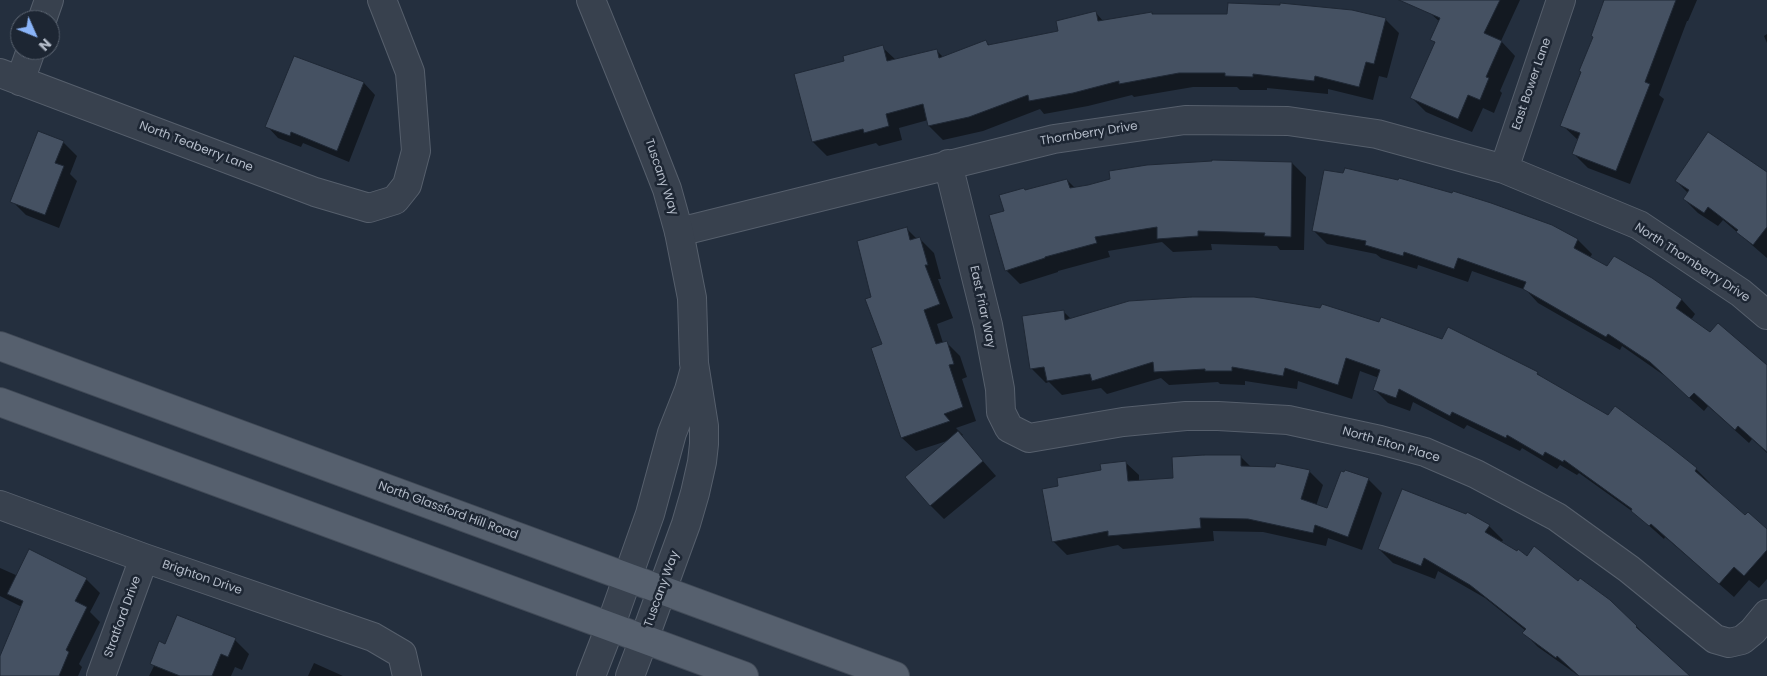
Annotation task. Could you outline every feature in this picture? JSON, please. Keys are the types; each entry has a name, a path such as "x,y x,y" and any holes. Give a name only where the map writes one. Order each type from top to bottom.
{"main road":[{"name":"North Glassford Hill Road","path":"0,346 895,676"},
{"path":"0,402 744,676"}],"street":[{"name":"North Teaberry Lane","path":"10,77 315,192 369,208 394,200 407,185 416,150 410,72 382,0"},
{"name":"Tuscany Way","path":"591,0 667,189 680,232 692,298 694,363 704,426 702,462 686,524 630,676"},
{"name":"East Bower Lane","path":"1504,169 1561,0"},
{"path":"10,77 23,60"},
{"name":"Thornberry Drive","path":"680,232 1054,139 1185,120 1288,121 1368,133 1504,169"},
{"name":"East Friar Way","path":"948,164 988,325 1000,389 1001,412 1009,428 1029,438"},
{"name":"North Thornberry Drive","path":"1504,169 1638,225 1741,293 1767,314"},
{"name":"Tuscany Way","path":"591,676 658,490 672,433 690,390 694,363"},
{"name":"North Elton Place","path":"1029,438 1123,422 1186,416 1288,420 1336,430 1425,452 1476,474 1557,517 1629,568 1715,639 1729,643 1742,640 1753,631 1767,614"},
{"name":"Brighton Drive","path":"0,505 144,558 373,636 404,665"},
{"name":"Stratford Drive","path":"101,676 144,558"}],"building":[{"path":"1399,0 1500,0 1484,33 1502,41 1486,77 1489,78 1480,100 1468,95 1458,119 1410,98 1435,42 1430,40 1440,18"},
{"path":"1604,0 1676,0 1645,82 1650,84 1616,171 1572,154 1580,133 1560,126 1581,72 1579,71 1593,37 1591,36"},
{"path":"1228,3 1280,5 1280,3 1352,10 1386,18 1374,64 1366,62 1359,87 1315,76 1314,81 1253,74 1253,77 1225,76 1225,73 1179,73 1119,84 1119,81 1073,93 1029,101 1028,95 969,117 928,126 923,104 886,114 889,126 864,133 863,129 812,142 794,74 844,61 843,56 883,45 887,61 937,49 939,58 986,40 988,45 1058,31 1056,21 1096,11 1098,21 1152,12 1152,14 1227,14"},
{"path":"294,56 364,82 337,151 291,132 290,136 265,127"},
{"path":"38,131 64,141 55,163 64,166 45,215 10,202"},
{"path":"1708,132 1767,172 1767,227 1753,245 1736,232 1738,230 1708,207 1704,213 1683,199 1689,190 1675,181"},
{"path":"1212,160 1292,162 1291,237 1264,236 1265,233 1198,231 1198,236 1157,239 1157,227 1095,237 1097,243 1045,257 1005,271 989,215 1004,211 999,195 1067,179 1070,188 1088,185 1110,179 1109,171 1147,165"},
{"path":"1345,168 1398,180 1399,178 1452,193 1453,191 1491,203 1552,225 1578,239 1574,248 1607,266 1614,256 1652,278 1682,299 1676,308 1710,332 1718,323 1767,365 1767,452 1738,426 1735,430 1694,393 1689,398 1650,362 1608,334 1606,337 1523,289 1526,282 1458,258 1454,269 1404,252 1403,256 1365,245 1366,241 1312,231 1324,170 1343,173"},
{"path":"907,227 910,240 920,237 928,265 925,265 940,304 924,310 936,344 947,341 954,364 949,365 963,407 944,414 950,421 901,438 871,348 882,344 865,299 871,297 857,241"},
{"path":"1191,297 1254,297 1320,308 1322,304 1379,322 1381,317 1442,339 1448,327 1538,372 1537,374 1608,415 1615,406 1697,468 1695,471 1745,515 1748,512 1767,529 1767,550 1744,576 1734,567 1719,584 1651,524 1649,526 1631,511 1632,509 1564,460 1563,462 1545,452 1543,456 1507,435 1506,438 1452,412 1450,416 1399,389 1396,398 1373,390 1380,370 1346,358 1338,385 1285,368 1283,376 1232,367 1232,371 1205,371 1205,369 1154,372 1153,362 1092,381 1090,374 1047,381 1044,367 1030,369 1022,316 1064,310 1065,320 1129,301"},
{"path":"958,431 983,461 930,506 905,477"},
{"path":"1241,455 1241,466 1275,467 1276,463 1310,470 1301,499 1327,508 1341,471 1344,472 1345,470 1369,478 1348,537 1315,525 1313,533 1248,519 1200,518 1201,528 1108,536 1108,531 1052,542 1042,489 1058,486 1057,478 1101,470 1100,464 1126,461 1128,481 1173,478 1172,457"},
{"path":"1402,489 1466,514 1467,512 1490,525 1485,532 1517,551 1518,549 1527,556 1534,546 1578,581 1580,578 1610,600 1636,627 1690,676 1579,676 1557,656 1556,658 1522,633 1526,629 1470,585 1424,558 1421,566 1378,549"},
{"path":"29,549 87,578 75,601 87,607 66,650 69,652 59,676 0,676 0,656 23,601 7,594"},
{"path":"177,615 236,638 228,657 221,654 212,676 180,676 150,664 159,641 165,644"}]}
